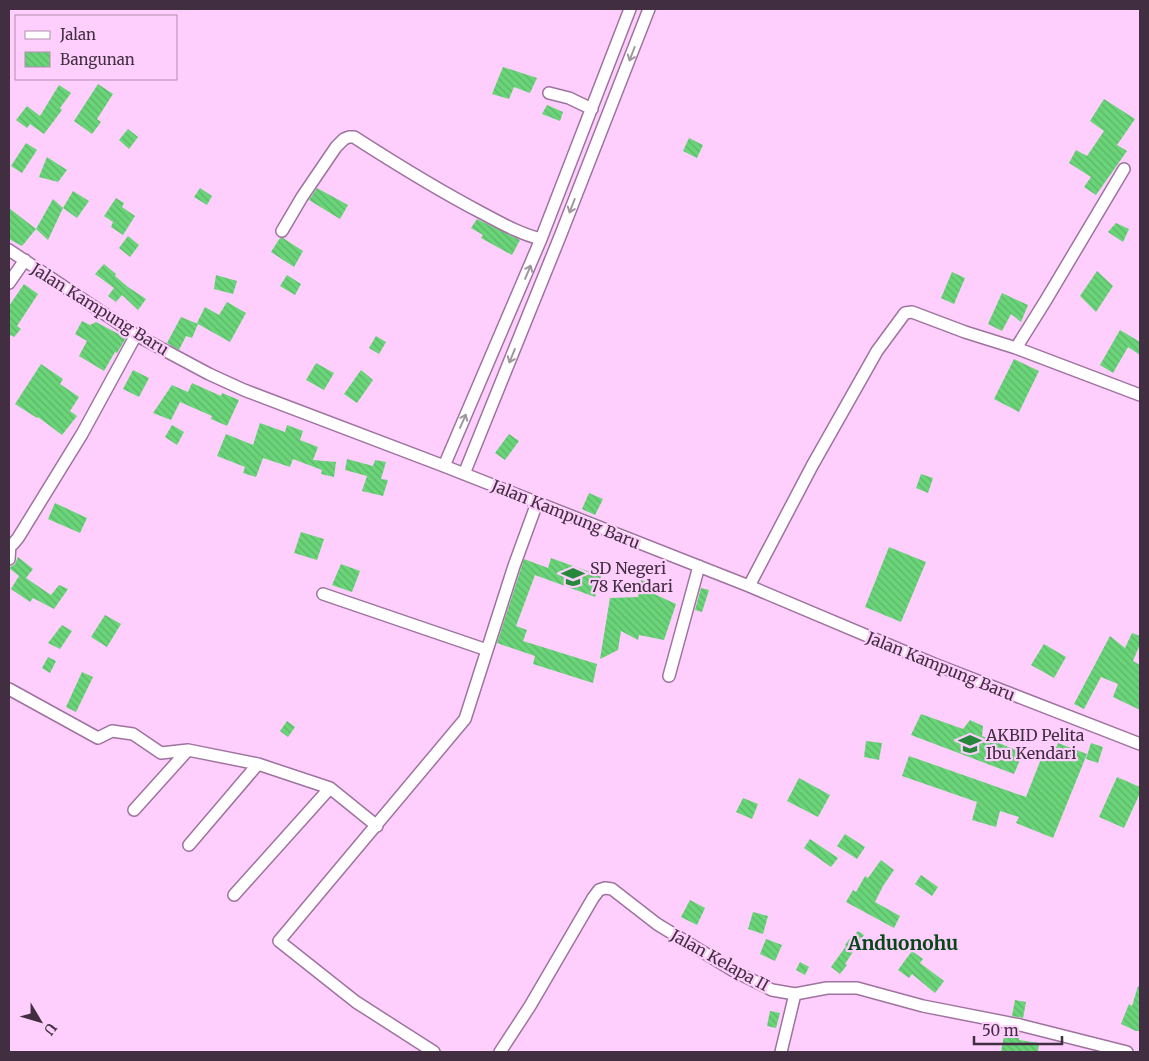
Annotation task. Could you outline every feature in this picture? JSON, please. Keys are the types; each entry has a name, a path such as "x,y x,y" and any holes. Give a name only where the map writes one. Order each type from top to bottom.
{"street":[{"path":"444,466 541,239 630,9"},
{"path":"464,474 558,242 649,9"},
{"path":"549,93 569,98 592,110"},
{"path":"282,231 302,196 336,147 349,136 354,137 417,178 466,205 522,234 541,239"},
{"path":"1016,348 1124,169"},
{"name":"Jalan Kampung Baru","path":"9,250 136,335 201,370 244,390 699,566 934,664 1140,744"},
{"path":"9,283 25,260"},
{"path":"749,586 812,466 872,359 905,313 912,312 965,332 1016,348 1140,395"},
{"path":"9,559 9,545 18,538 82,434 136,335"},
{"path":"434,1052 356,1002 279,941 465,720 514,566 537,502"},
{"path":"669,676 699,566"},
{"path":"323,594 487,650"},
{"path":"9,689 98,738 112,731 133,734 161,753 188,750 258,764 330,788 377,826"},
{"path":"134,810 188,750"},
{"path":"188,845 258,764"},
{"path":"234,895 330,788"},
{"name":"Jalan Kelapa II","path":"500,1052 530,1006 593,898 599,890 605,888 617,892 657,924 734,971 772,990 795,994 827,988 857,988 915,1004 1020,1025 1127,1052"},
{"path":"781,1052 795,994"}],"building":[{"path":"503,67 537,78 530,93 514,87 509,99 492,94"},
{"path":"98,84 113,94 97,119 101,122 92,134 74,121"},
{"path":"59,85 71,93 60,108 62,110 44,134 30,124 27,128 16,120 27,106 40,116"},
{"path":"1104,99 1135,119 1117,145 1127,151 1096,195 1084,187 1091,177 1069,163 1076,150 1087,156 1104,131 1090,121"},
{"path":"547,105 563,112 560,121 542,114"},
{"path":"128,129 138,137 129,149 119,140"},
{"path":"689,138 703,145 697,158 683,151"},
{"path":"26,143 37,150 22,173 11,166"},
{"path":"47,157 67,170 58,182 39,177"},
{"path":"200,188 212,196 207,205 194,197"},
{"path":"317,188 348,205 340,219 309,200"},
{"path":"73,191 89,201 77,218 63,208"},
{"path":"116,198 124,203 122,207 135,216 123,235 111,227 113,222 104,216"},
{"path":"53,199 63,208 48,240 36,229"},
{"path":"9,208 36,229 22,246 9,239"},
{"path":"477,219 520,240 512,255 481,238 483,235 471,228"},
{"path":"1116,223 1129,229 1123,242 1108,232"},
{"path":"128,236 139,245 130,257 119,248"},
{"path":"280,238 303,251 294,267 271,252"},
{"path":"104,264 128,287 146,299 138,310 122,295 116,302 108,296 114,288 95,274"},
{"path":"1097,271 1113,286 1096,312 1080,296"},
{"path":"952,272 965,278 954,304 941,298"},
{"path":"216,275 237,281 233,294 214,289"},
{"path":"287,275 301,284 295,295 280,286"},
{"path":"24,284 38,294 17,326 21,329 14,337 11,335 9,338 9,306"},
{"path":"1002,293 1028,305 1021,322 1011,314 1002,331 988,324"},
{"path":"227,302 246,313 230,342 197,323 205,307 219,315"},
{"path":"181,317 198,324 192,338 186,336 179,350 167,343"},
{"path":"82,321 90,325 96,322 126,338 104,371 79,356 87,341 75,334"},
{"path":"1120,330 1140,342 1140,355 1128,347 1113,373 1100,365"},
{"path":"376,336 386,342 379,354 369,348"},
{"path":"1014,359 1039,371 1019,412 994,399"},
{"path":"316,363 334,373 324,390 306,380"},
{"path":"41,364 63,379 60,384 79,397 70,411 77,416 62,435 38,417 15,404"},
{"path":"133,370 149,378 139,397 123,389"},
{"path":"361,370 373,380 357,403 344,394"},
{"path":"192,383 221,396 222,393 239,400 227,426 211,419 212,416 180,402 171,420 153,413 172,385 188,392"},
{"path":"260,423 285,432 287,425 303,431 300,440 318,447 313,460 336,462 334,477 321,474 322,470 293,459 290,467 263,458 256,477 243,473 245,467 217,456 226,434 253,445"},
{"path":"172,425 184,432 177,445 165,437"},
{"path":"509,434 519,441 505,460 495,453"},
{"path":"347,459 373,466 375,460 386,462 381,479 388,480 383,496 362,491 367,476 345,470"},
{"path":"921,474 933,478 928,493 916,488"},
{"path":"589,493 603,499 595,515 582,509"},
{"path":"55,503 87,518 80,533 48,519"},
{"path":"301,532 324,539 317,560 294,553"},
{"path":"889,547 926,562 901,622 865,607"},
{"path":"18,557 33,569 26,578 51,595 59,585 68,589 54,609 33,598 30,602 11,589 19,576 9,568 15,564"},
{"path":"551,558 601,576 595,597 535,575 516,626 527,630 523,641 597,664 593,683 533,664 535,656 497,643 524,559 548,568"},
{"path":"341,564 360,571 352,592 332,585"},
{"path":"641,580 652,583 650,592 676,604 664,640 639,635 638,640 621,631 618,650 600,659 610,598 638,597"},
{"path":"701,588 709,590 702,612 695,610"},
{"path":"105,615 121,624 107,647 91,637"},
{"path":"62,625 72,631 60,649 48,643"},
{"path":"1132,633 1140,636 1140,644 1133,661 1140,665 1140,710 1113,697 1118,684 1101,677 1084,709 1074,704 1110,636 1125,648"},
{"path":"1044,644 1066,657 1054,678 1031,665"},
{"path":"48,657 56,661 50,673 42,668"},
{"path":"82,672 93,677 76,712 66,707"},
{"name":"AKBID Pelita Ibu Kendari","path":"921,714 963,729 970,720 983,726 982,736 1023,753 1014,774 911,735"},
{"path":"287,721 295,727 288,737 280,731"},
{"path":"866,741 882,743 879,760 864,757"},
{"path":"1058,743 1087,754 1053,838 1016,823 1019,817 1000,811 996,827 972,820 977,802 902,776 909,756 1026,797 1043,754 1052,758"},
{"path":"1091,743 1103,747 1098,763 1086,759"},
{"path":"1117,777 1140,787 1140,793 1124,828 1099,817"},
{"path":"799,778 830,795 818,817 787,801"},
{"path":"743,798 758,804 752,819 736,812"},
{"path":"845,834 865,847 857,859 837,846"},
{"path":"810,839 838,858 831,867 804,848"},
{"path":"881,860 894,870 875,902 900,916 894,928 846,902 853,890 856,892 865,876 868,878"},
{"path":"921,875 938,887 932,896 915,884"},
{"path":"690,900 705,908 697,925 681,917"},
{"path":"753,912 768,916 763,934 748,929"},
{"path":"858,931 864,935 840,974 831,967 851,937"},
{"path":"766,939 782,945 775,961 760,954"},
{"path":"912,951 923,959 920,963 944,981 935,993 912,974 909,978 898,970"},
{"path":"800,962 809,967 805,975 796,970"},
{"path":"1138,986 1140,987 1140,1031 1136,1031 1121,1024 1129,1004 1132,1006"},
{"path":"1015,1000 1026,1002 1023,1018 1012,1016"},
{"path":"770,1011 780,1013 776,1028 767,1026"},
{"path":"1005,1030 1020,1033 1019,1040 1039,1043 1038,1052 1001,1052"}],"place":[{"name":"SD Negeri 78 Kendari","path":"573,577"},
{"name":"AKBID Pelita Ibu Kendari","path":"970,744"}],"district":[{"name":"Anduonohu","path":"903,943"}]}
